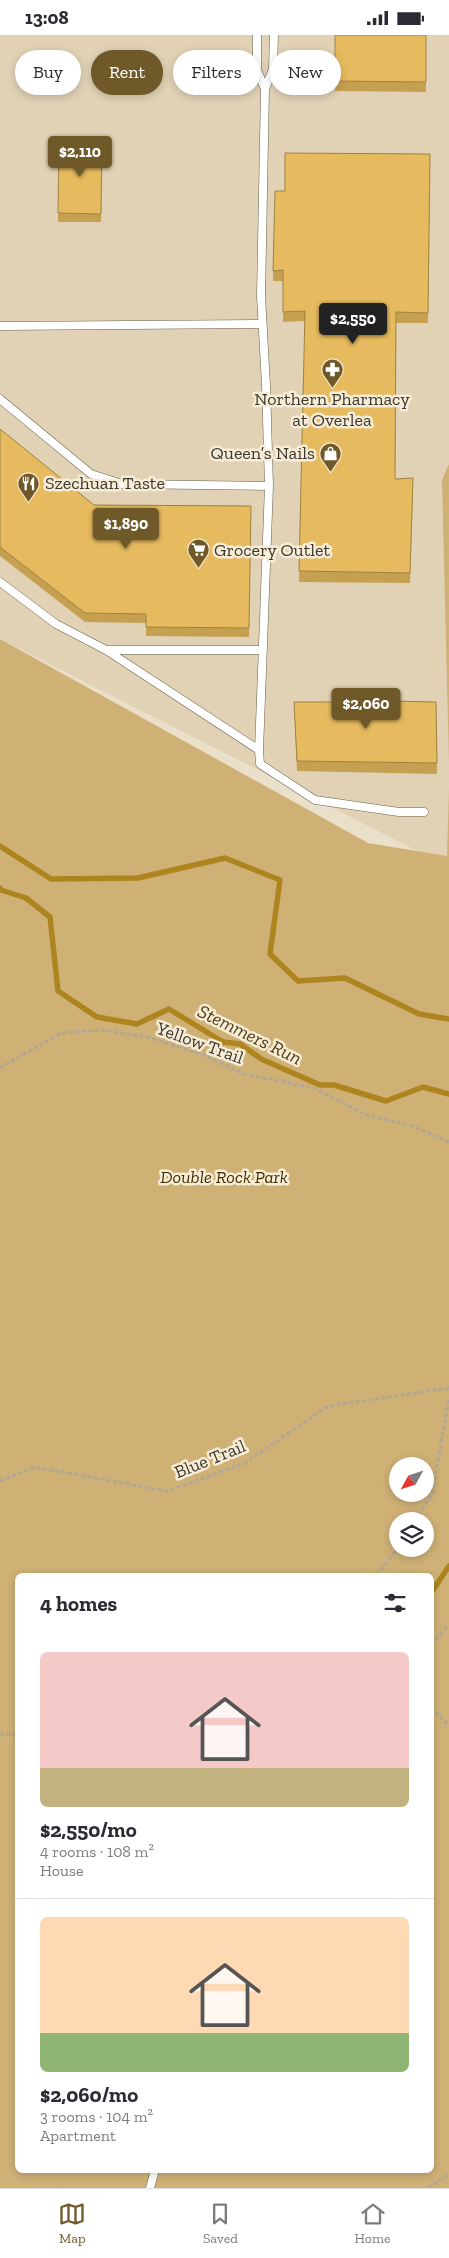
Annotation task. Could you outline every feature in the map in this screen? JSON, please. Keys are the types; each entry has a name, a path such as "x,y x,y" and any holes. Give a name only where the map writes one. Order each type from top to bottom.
{"lane":[{"path":"257,35 257,70 265,89"},
{"path":"274,35 273,69 265,89 261,296 269,486 260,764 315,800 400,812 424,812"},
{"path":"0,326 262,324"},
{"path":"0,399 91,474 122,484 269,486"},
{"path":"0,582 56,624 106,651 259,750"},
{"path":"106,651 263,650"},
{"path":"150,2188 154,2173"}],"path":[{"name":"Yellow Trail","path":"0,1068 61,1033 101,1030 147,1037 201,1054 244,1075 314,1089 366,1115 412,1126 449,1143"},
{"name":"Blue Trail","path":"0,1481 34,1467 167,1491 244,1463 328,1406 449,1388"},
{"path":"421,1512 432,1494 449,1398"},
{"path":"379,1573 391,1557"},
{"path":"434,1641 449,1625"},
{"path":"434,1710 449,1726"},
{"path":"0,1734 15,1735"},
{"path":"428,2188 449,2174"}],"shaded area":[{"path":"0,35 449,35 449,867 0,639"}],"green space":[{"path":"449,464 449,764 442,480"},
{"name":"Double Rock Park","path":"0,639 368,843 447,856 449,788 449,2188 0,2188"}],"building":[{"path":"335,35 426,35 426,82 341,81 341,50 335,50"},
{"path":"59,142 102,143 101,214 58,213"},
{"path":"285,153 430,154 428,313 396,312 395,479 413,478 410,573 299,571 305,311 283,312 283,270 273,271 275,191 285,191"},
{"path":"0,429 94,505 251,506 249,628 146,627 146,614 85,613 0,547"},
{"path":"343,694 388,694 388,701 436,702 437,763 297,761 294,702 344,702"}],"waterway":[{"name":"Stemmers Run","path":"0,846 51,879 138,878 225,858 280,880 270,954 298,981 345,978 419,1014 449,1019"},
{"name":"Stemmers Run","path":"0,888 1,890 26,898 50,917 58,991 97,1017 137,1024 169,1009 223,1042 240,1044 261,1059 320,1085 334,1085 386,1101 423,1087 449,1094"},
{"path":"434,1588 449,1566"}],"place":[{"name":"Northern Pharmacy at Overlea","path":"332,388"},
{"name":"Queen’s Nails","path":"331,472"},
{"name":"Szechuan Taste","path":"29,502"},
{"name":"Grocery Outlet","path":"198,569"}]}
